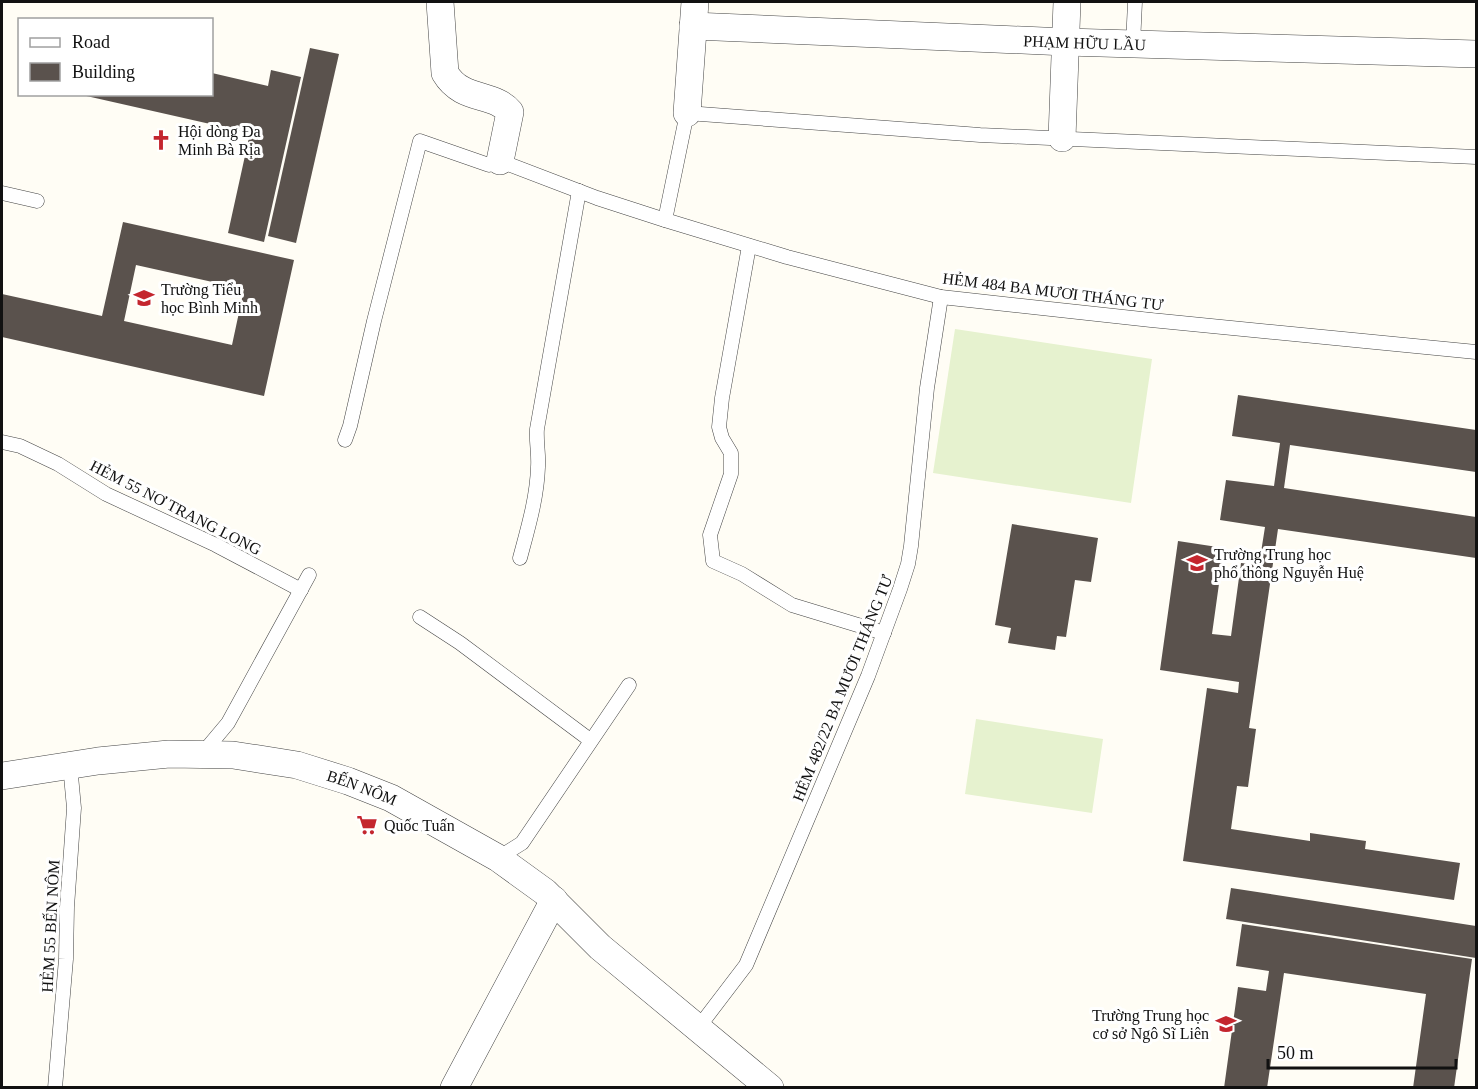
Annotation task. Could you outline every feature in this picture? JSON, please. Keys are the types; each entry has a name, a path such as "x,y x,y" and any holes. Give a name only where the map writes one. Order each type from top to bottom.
{"street":[{"path":"440,2 445,73 450,82 472,96 504,105 510,112 500,161"},
{"path":"1062,138 1067,2"},
{"path":"687,113 694,14"},
{"name":"PHẠM HỮU LẦU","path":"694,14 1066,42 1476,54"},
{"name":"BẾN NÔM","path":"2,776 98,761 169,754 233,754 297,765 391,798 498,858 545,892 600,946 770,1088"},
{"path":"454,1088 554,900"}],"lane":[{"path":"1133,44 1135,2"},
{"path":"665,220 687,113 980,135 1476,158"},
{"name":"HẺM 484 BA MƯƠI THÁNG TƯ","path":"345,440 420,141 489,165 500,161 579,191 749,246 941,297 1476,352"},
{"path":"520,558 536,490 537,429 579,191"},
{"path":"2,193 37,201"},
{"path":"749,246 722,398 719,427 722,438 731,453 731,474 710,535 713,561 742,574 792,605 884,633"},
{"name":"HẺM 482/22 BA MƯƠI THÁNG TƯ","path":"698,1028 746,965 868,676 908,564 927,388 941,297"},
{"name":"HẺM 55 NƠ TRANG LONG","path":"2,442 20,446 58,464 106,494 216,545 301,590"},
{"path":"202,754 228,723 309,575"},
{"path":"420,617 460,643 590,740"},
{"path":"498,858 522,843 629,685"},
{"name":"HẺM 55 BẾN NÔM","path":"55,1088 66,959 74,808 70,765"}],"green space":[{"path":"955,329 1152,359 1131,503 933,473"},
{"path":"976,719 1103,739 1092,813 965,794"}],"building":[{"path":"310,48 339,54 296,243 268,236"},
{"path":"271,70 301,77 264,242 228,233 250,133 86,96 213,96 213,73 268,86"},
{"path":"123,222 294,260 264,396 2,337 2,294 102,316","holes":["136,265 244,289 232,345 124,321"]},
{"path":"1238,395 1476,430 1476,472 1290,445 1284,488 1476,517 1476,558 1278,529 1249,728 1256,729 1248,787 1237,786 1231,829 1310,841 1310,833 1366,841 1365,849 1460,863 1454,900 1183,861 1207,688 1238,693 1239,682 1160,670 1178,541 1224,548 1212,634 1231,636 1241,563 1259,565 1265,527 1220,520 1226,480 1274,486 1280,443 1232,436"},
{"path":"1012,524 1098,538 1091,582 1075,580 1066,637 1057,636 1055,650 1008,643 1011,628 995,625"},
{"path":"1231,888 1476,926 1476,958 1226,919"},
{"path":"1242,924 1472,959 1454,1088 1413,1088 1426,994 1284,973 1267,1088 1224,1088 1238,987 1266,991 1269,971 1236,966"}],"place":[{"name":"Hội dòng Đa Minh Bà Rịa","path":"161,140"},
{"name":"Trường Tiểu học Bình Minh","path":"144,298"},
{"name":"Trường Trung học phổ thông Nguyễn Huệ","path":"1197,563"},
{"name":"Quốc Tuấn","path":"367,825"},
{"name":"Trường Trung học cơ sở Ngô Sĩ Liên","path":"1226,1024"}]}
